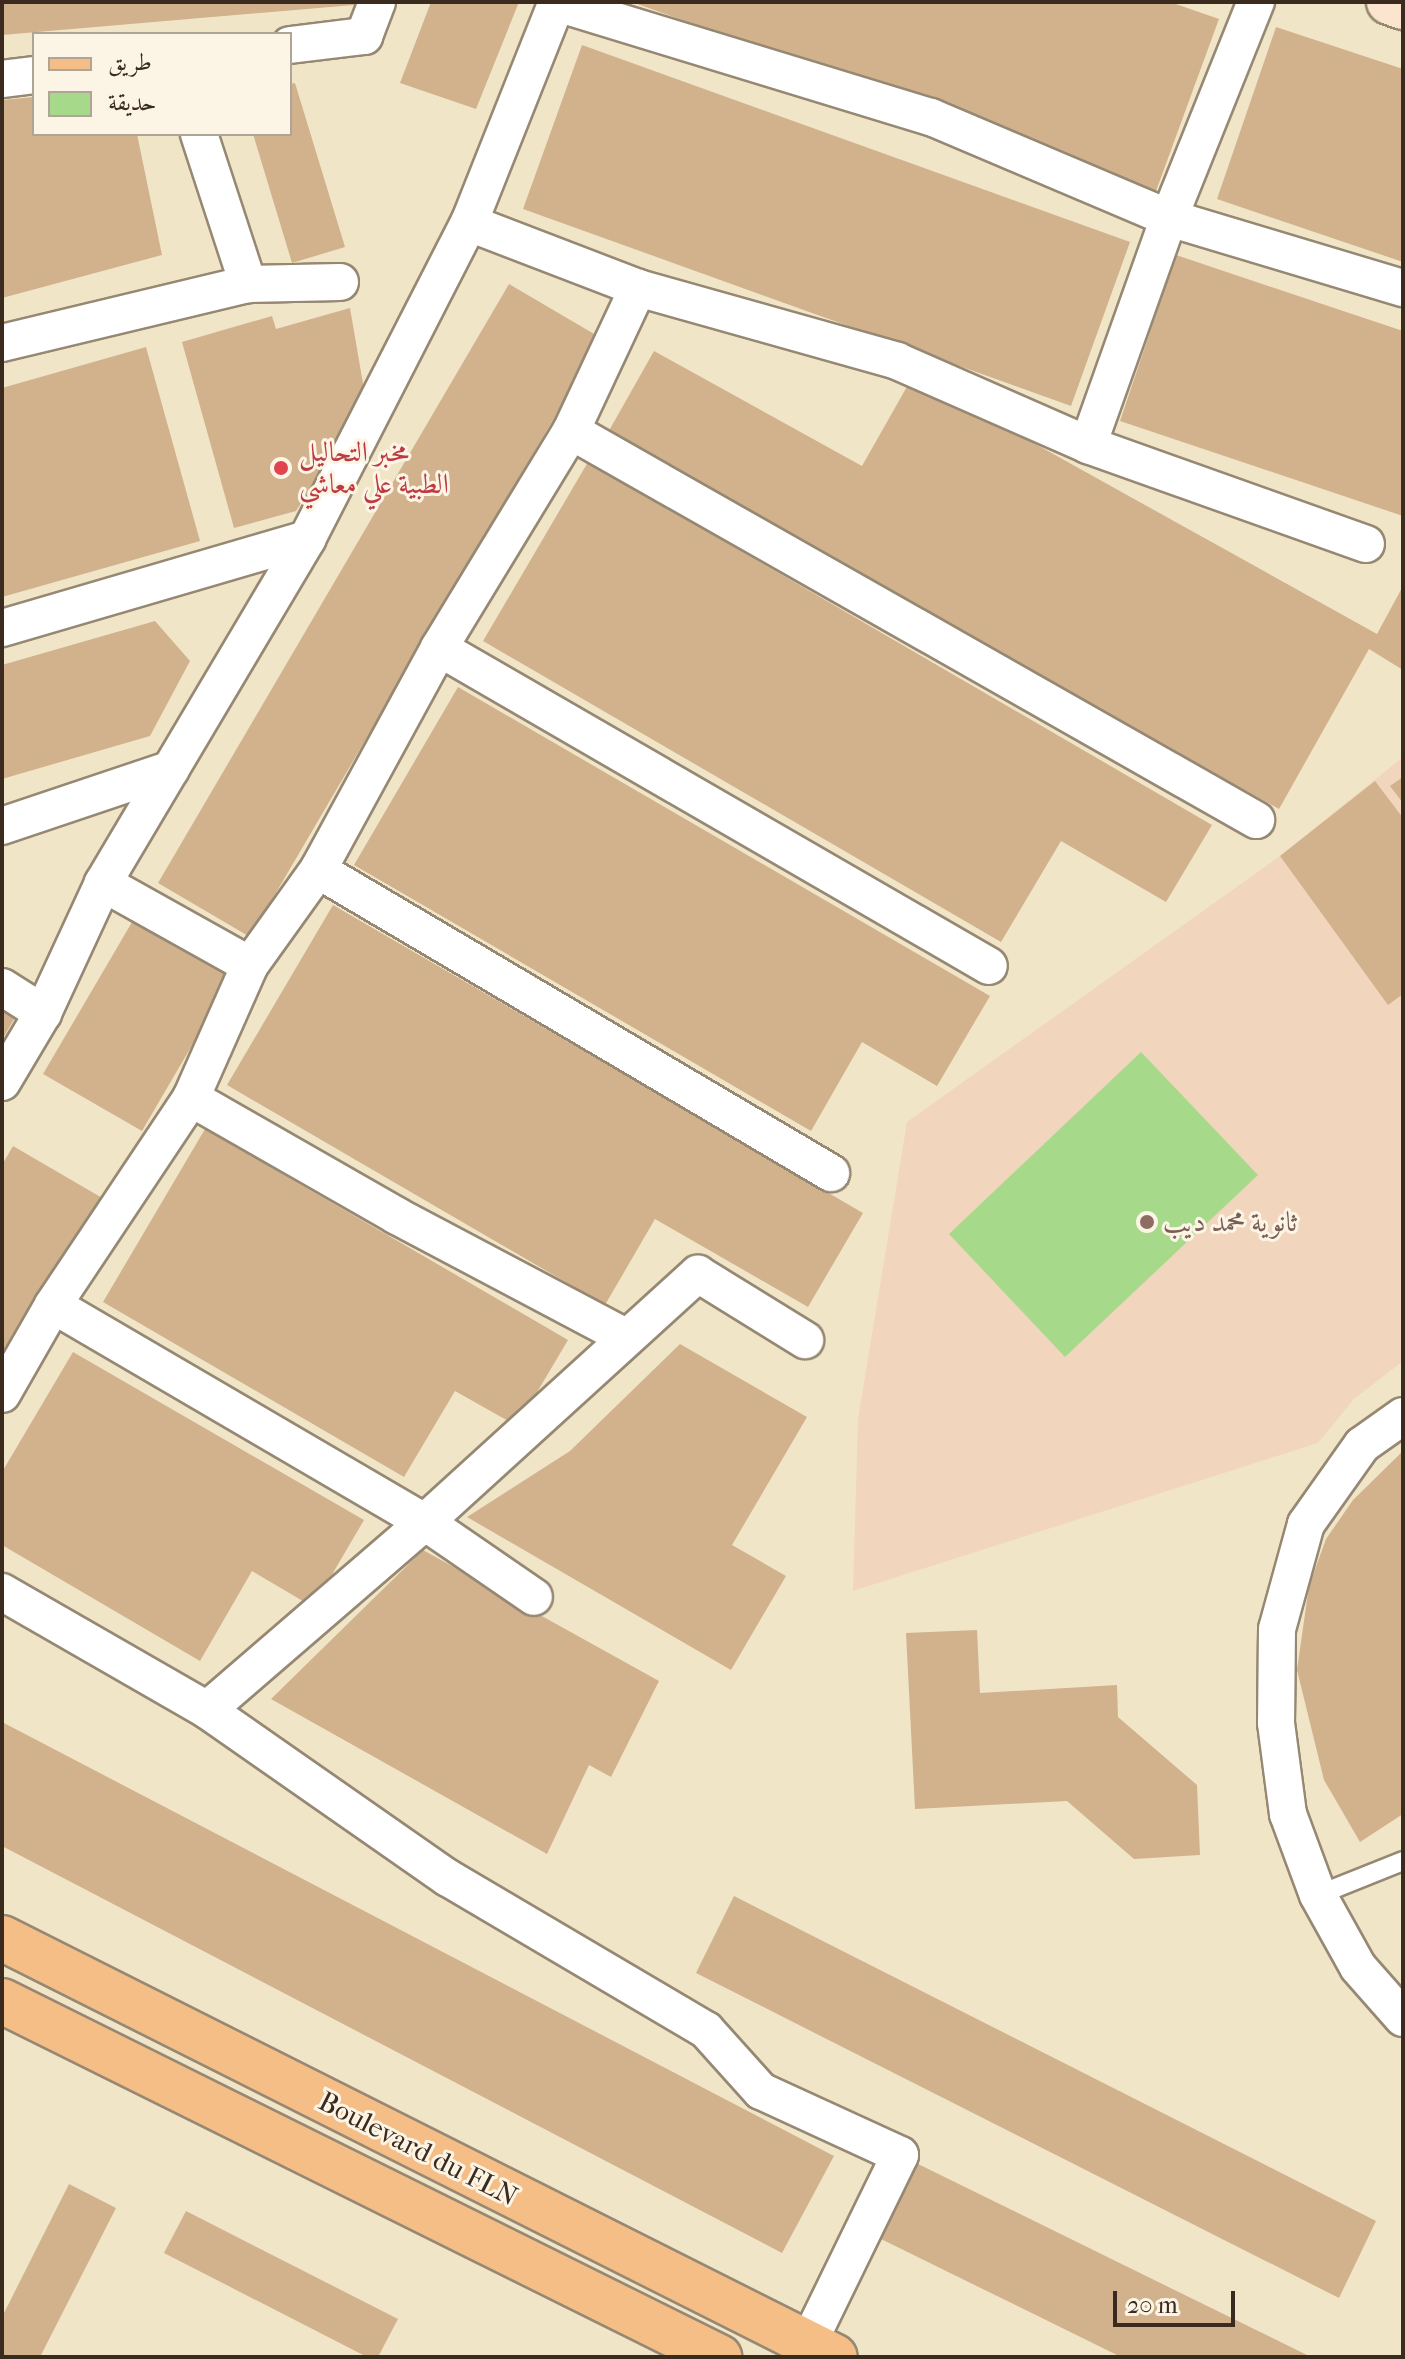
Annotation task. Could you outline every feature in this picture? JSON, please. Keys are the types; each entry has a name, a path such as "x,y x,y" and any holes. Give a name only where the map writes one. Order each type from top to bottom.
{"main road":[{"name":"Boulevard du FLN","path":"2,1938 822,2351"},
{"name":"Boulevard du FLN","path":"2,2001 719,2357"}],"street":[{"path":"292,45 364,36 377,2"},
{"path":"1088,445 1169,218 1256,2"},
{"path":"1389,2 1403,7"},
{"path":"2,1082 43,1013 103,883 307,539 469,223 557,3 931,117 1169,218 1403,288"},
{"path":"2,79 32,75"},
{"path":"200,136 248,284"},
{"path":"469,223 638,288 897,361 1088,445 1366,544"},
{"path":"2,343 248,284 340,282"},
{"path":"2,1394 53,1305 191,1098 250,965 318,870 439,648 571,431 638,288"},
{"path":"571,431 1256,820"},
{"path":"2,628 307,539"},
{"path":"439,648 989,966"},
{"path":"2,826 171,769"},
{"path":"318,870 831,1173"},
{"path":"103,883 250,965"},
{"path":"2,987 43,1013"},
{"path":"191,1098 397,1216 626,1337"},
{"path":"207,1710 425,1522 698,1274 805,1340"},
{"path":"53,1305 425,1522 534,1597"},
{"path":"1403,1416 1362,1445 1306,1524 1277,1629 1276,1723 1288,1814 1318,1895 1358,1967 1403,2018"},
{"path":"2,1592 207,1710 448,1878 706,2030 761,2091 900,2155 822,2351"}],"lane":[{"path":"1318,1895 1403,1861"}],"shaded area":[{"name":"ثانوية محمد ديب","path":"1403,757 1403,1361 1354,1399 1318,1443 853,1591 858,1419 907,1122 1280,856"}],"green space":[{"path":"1141,1052 1258,1175 1065,1357 949,1234"}],"building":[{"path":"2,2 354,2 354,5 2,35"},
{"path":"431,2 519,2 476,109 400,83"},
{"path":"632,2 1170,2 1219,19 1156,191"},
{"path":"1276,27 1403,69 1403,262 1217,199"},
{"path":"582,45 1130,242 1071,406 523,209"},
{"path":"295,83 345,247 292,263 254,136 292,136 292,84"},
{"path":"32,97 32,136 137,136 162,255 2,298 2,100"},
{"path":"1176,255 1403,331 1403,516 1120,421"},
{"path":"509,284 601,338 250,937 158,883"},
{"path":"350,308 366,401 296,511 234,528 182,342 272,316 276,329"},
{"path":"146,347 200,541 2,597 2,388"},
{"path":"654,351 862,466 913,376 1377,634 1403,586 1403,670 1369,649 1279,809 606,436"},
{"path":"588,462 1212,825 1166,902 1061,841 1001,942 483,641"},
{"path":"155,621 190,661 150,736 2,779 2,665"},
{"path":"458,687 990,996 937,1086 862,1042 811,1131 354,865"},
{"path":"1403,777 1403,803 1390,786"},
{"path":"1375,781 1403,818 1403,994 1388,1005 1280,856"},
{"path":"333,905 863,1213 808,1307 655,1219 605,1305 227,1085"},
{"path":"135,917 233,975 142,1131 43,1074"},
{"path":"2,1005 17,1014 2,1040"},
{"path":"205,1129 568,1340 517,1426 455,1391 404,1477 103,1302"},
{"path":"13,1146 104,1199 2,1373 2,1165"},
{"path":"680,1344 807,1417 732,1545 786,1576 731,1670 467,1517 570,1451"},
{"path":"73,1352 364,1520 313,1607 252,1571 200,1661 2,1545 2,1472"},
{"path":"1403,1451 1403,1814 1360,1842 1324,1780 1297,1670 1309,1586 1326,1539 1353,1500"},
{"path":"423,1550 659,1681 611,1777 589,1765 547,1854 271,1699"},
{"path":"977,1630 980,1693 1117,1685 1118,1717 1197,1785 1200,1855 1134,1859 1067,1801 915,1809 906,1633"},
{"path":"2,1722 834,2156 782,2253 2,1846"},
{"path":"734,1896 1376,2221 1339,2298 696,1973"},
{"path":"916,2163 1311,2357 1121,2357 879,2238"},
{"path":"69,2184 116,2208 40,2357 2,2357 2,2317"},
{"path":"186,2211 398,2319 378,2357 367,2357 164,2253"}],"place":[{"name":"مخبر التحاليل الطبية علي معاشي","path":"281,468"},
{"name":"ثانوية محمد ديب","path":"1147,1222"}]}
